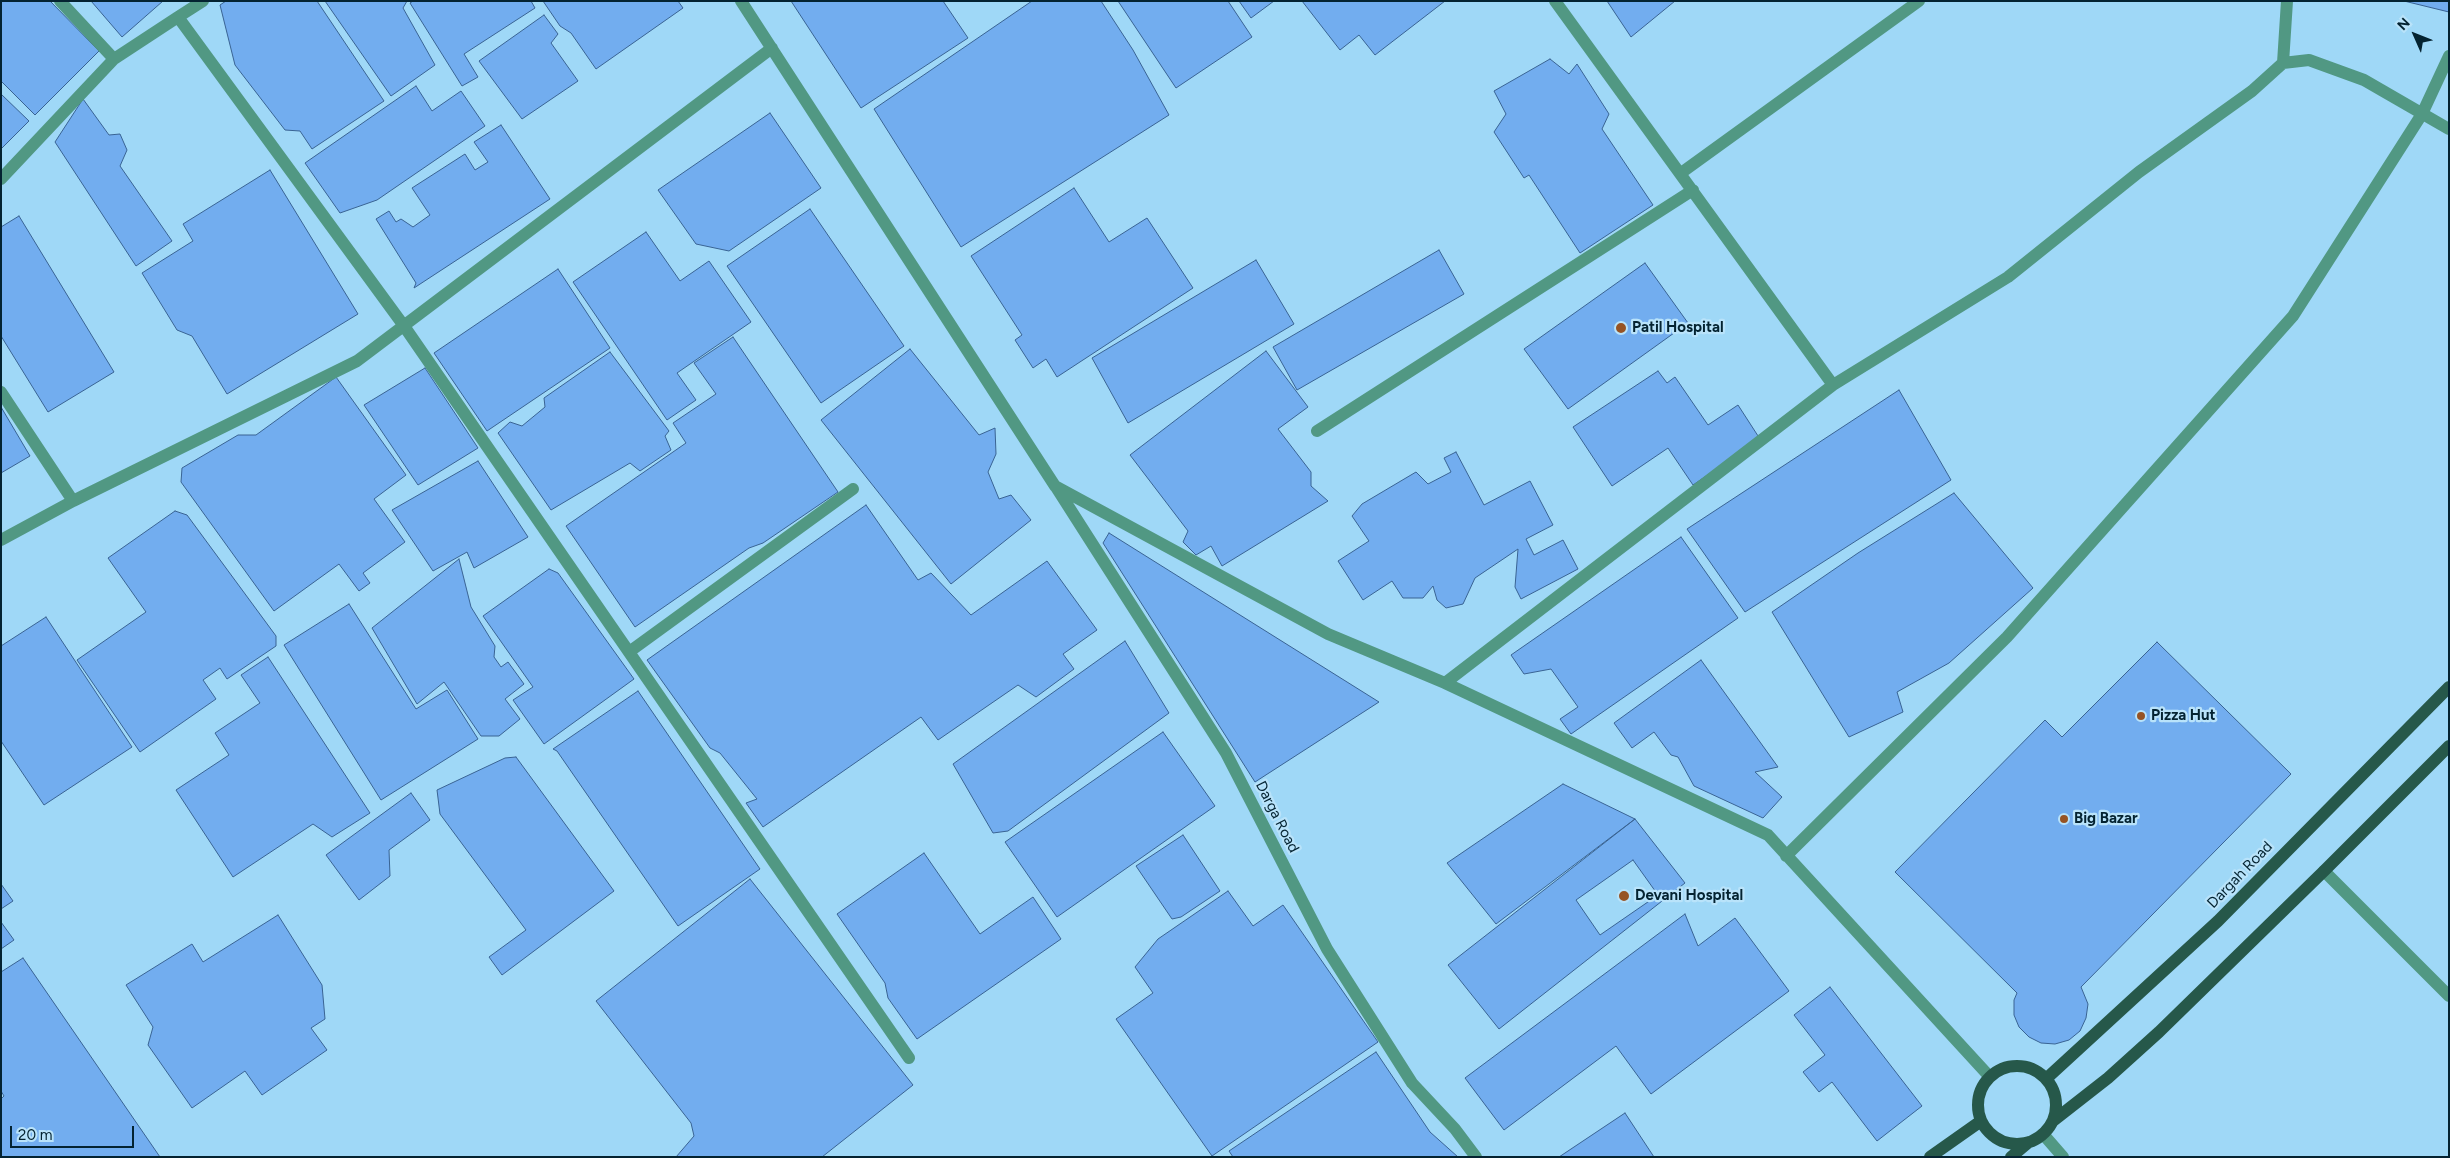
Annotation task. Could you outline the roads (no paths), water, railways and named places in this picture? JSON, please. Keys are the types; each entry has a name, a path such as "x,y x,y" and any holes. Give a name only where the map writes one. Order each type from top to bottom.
{"main road":[{"name":"Dargah Road","path":"2047,1078 2218,922 2449,687"},
{"path":"2011,1157 2029,1142 2043,1134 2053,1121 2108,1078 2158,1032 2324,871 2449,746"},
{"path":"2029,1142 2015,1144 2001,1141 1989,1133 1980,1120 1977,1105 1980,1090 1989,1076 2002,1068 2018,1065 2034,1069 2047,1078 2054,1092 2056,1108 2053,1121"},
{"path":"1930,1157 1980,1120"}],"street":[{"path":"60,1 114,60"},
{"path":"1,180 114,60 203,1"},
{"name":"Darga Road","path":"741,1 1226,753 1326,949 1412,1083 1455,1129 1476,1157"},
{"path":"1555,1 1833,385"},
{"path":"1681,173 1919,1"},
{"path":"2282,64 2287,1"},
{"path":"178,17 404,326 909,1058"},
{"path":"1,540 72,502 357,361 772,48"},
{"path":"1786,856 2007,637 2292,316 2422,114 2449,56"},
{"path":"1445,683 1833,385 2008,277 2138,172 2252,91 2282,64 2310,60 2364,80 2449,129"},
{"path":"1316,431 1693,190"},
{"path":"1,392 72,502"},
{"path":"1055,486 1328,634 1445,683 1768,835 1989,1076"},
{"path":"629,652 854,489"},
{"path":"2324,871 2449,996"},
{"path":"2043,1134 2063,1157"}],"place":[{"name":"Patil Hospital","path":"1621,328"},
{"name":"Pizza Hut","path":"2141,716"},
{"name":"Big Bazar","path":"2064,819"},
{"name":"Devani Hospital","path":"1624,896"}]}
